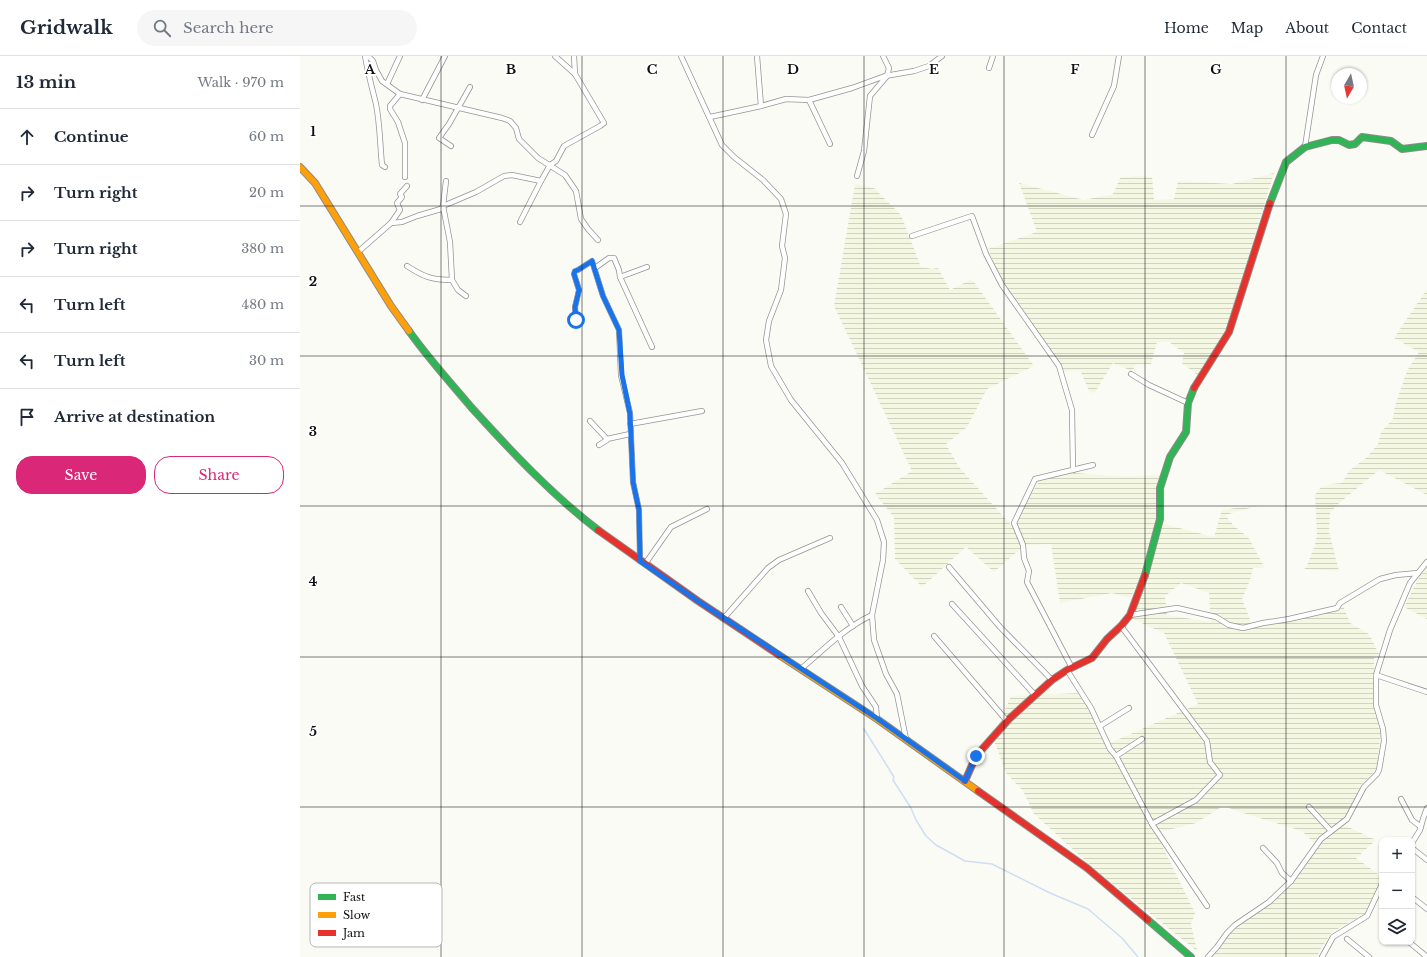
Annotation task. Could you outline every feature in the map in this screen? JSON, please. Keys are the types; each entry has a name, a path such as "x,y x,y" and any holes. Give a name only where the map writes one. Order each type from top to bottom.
{"main road":[{"path":"965,781 976,756 1007,721 1052,680 1092,658 1130,615 1148,567 1160,519 1160,488 1164,473 1170,456 1186,432 1188,425 1188,403 1191,394 1229,332 1267,212 1286,162 1305,147 1332,140 1339,140 1349,145 1355,144 1362,137 1391,141 1402,149 1427,146"},
{"path":"300,168 315,183 391,306 416,341 434,364 492,430 541,482 580,516 643,562 724,618 878,719 1087,868 1191,957"}],"street":[{"path":"368,56 373,61 382,81 400,94 510,121 516,128 519,139 538,158 565,176 576,191 581,219 598,240"},
{"path":"368,56 368,74 376,104 382,165 385,167"},
{"path":"387,84 400,56"},
{"path":"422,100 445,56"},
{"path":"520,222 550,165 556,161 564,146 604,123 575,74 555,56"},
{"path":"574,56 575,74"},
{"path":"681,56 722,145 734,157 764,180 781,199 786,214 782,246 785,258 781,290 769,321 766,340 771,366 791,400 842,463 876,520 884,542 883,560 872,615 874,640 886,674 897,694 906,739"},
{"path":"758,56 761,106"},
{"path":"857,176 864,151 870,96 887,76 889,68 883,56"},
{"path":"710,117 786,99 809,100 887,76 914,71 929,66 942,56"},
{"path":"989,68 993,56"},
{"path":"1092,135 1114,86 1119,56"},
{"path":"1305,147 1316,75 1323,56"},
{"path":"451,146 439,138 470,87"},
{"path":"400,94 390,106 390,109 398,122 405,143 406,177"},
{"path":"809,100 830,144"},
{"path":"391,223 402,222 417,216 441,210 443,206 476,192 504,176 512,175 541,181"},
{"path":"446,181 443,206 450,242 452,280 458,290 466,296"},
{"path":"358,252 391,223 400,210 397,203 402,197 400,194 407,186"},
{"path":"912,236 972,216 986,254 1002,285 1059,366 1072,410 1073,470"},
{"path":"595,268 614,258 620,277 652,347"},
{"path":"576,320 575,307 579,290 574,274 575,271 592,261 603,296 619,330 622,375 630,414 633,482 639,510 643,562"},
{"path":"407,266 421,275 438,280 452,280"},
{"path":"620,277 647,267"},
{"path":"1131,374 1149,385 1188,403"},
{"path":"630,424 702,412"},
{"path":"590,421 607,439"},
{"path":"599,445 607,439 630,434"},
{"path":"1093,465 1035,479 1014,523 1023,545 1024,558 1029,571 1027,582 1100,726 1110,749 1116,756 1152,824 1207,906"},
{"path":"643,562 671,527 708,509"},
{"path":"724,618 768,568 779,560 830,538"},
{"path":"1208,957 1226,933 1235,925 1269,902 1291,881 1321,839 1347,819 1364,787 1379,770 1384,741 1383,729 1376,705 1376,675 1390,630 1410,583 1427,562"},
{"path":"949,567 1000,627 1052,680"},
{"path":"1130,615 1177,608 1216,618 1229,625 1243,628 1337,608 1340,603 1380,579 1418,573"},
{"path":"808,591 821,613 839,636 862,686 876,707 878,719"},
{"path":"952,604 1035,695"},
{"path":"841,607 853,626"},
{"path":"802,668 839,636 872,615"},
{"path":"1121,626 1207,741 1210,762 1220,775 1196,800 1152,824"},
{"path":"934,636 1007,721"},
{"path":"1376,675 1427,692"},
{"path":"1100,726 1128,708"},
{"path":"1116,756 1142,740"},
{"path":"1400,799 1412,820 1421,827"},
{"path":"1309,807 1331,831"},
{"path":"1415,838 1421,827 1427,809"},
{"path":"1263,848 1277,863 1282,873 1291,881"},
{"path":"1415,850 1427,860"},
{"path":"1322,957 1332,937 1367,916 1379,890"},
{"path":"1415,899 1427,909"},
{"path":"1347,939 1369,957"},
{"path":"1413,945 1427,957"}],"green space":[{"path":"1274,173 1227,327 1199,376 1182,363 1184,353 1169,342 1157,342 1151,364 1136,364 1132,371 1113,363 1095,392 1090,393 1080,370 1063,372 1004,286 988,249 1037,232 1019,183 1084,200 1113,194 1120,178 1137,176 1152,177 1154,200 1174,199 1178,181 1232,184"},
{"path":"855,184 874,188 901,215 921,267 932,269 938,268 950,290 972,279 1034,366 987,389 967,427 946,444 959,467 1012,526 1041,478 1075,473 1128,477 1161,475 1158,512 1150,541 1151,548 1138,583 1130,598 1112,593 1060,603 1051,544 1025,545 994,572 966,547 922,587 895,559 894,517 875,494 912,471 834,306"},
{"path":"1427,289 1427,495 1379,470 1338,504 1330,513 1329,532 1339,571 1304,569 1306,568 1315,545 1317,534 1315,495 1321,487 1342,483 1349,471 1367,457 1378,444 1381,432 1393,419 1395,406 1407,371 1419,352 1394,338"},
{"path":"1264,504 1225,515 1234,526 1248,537 1265,568 1253,568 1242,599 1253,627 1299,618 1343,606 1350,623 1369,634 1380,656 1374,656 1375,712 1381,731 1376,770 1361,785 1349,812 1341,821 1319,836 1315,844 1302,831 1223,806 1196,823 1156,833 1195,913 1191,924 1197,951 1098,872 1034,814 1023,791 1006,773 993,738 1011,696 1082,693 1108,744 1198,704 1164,633 1128,617 1160,523 1214,537 1222,510","holes":["1181,583 1209,593 1211,622 1167,615 1165,596"]},
{"path":"1427,568 1427,619 1404,607 1420,576"},
{"path":"1344,825 1376,840 1356,858 1379,875 1379,888 1365,914 1332,932 1317,957 1211,957 1229,933 1270,904 1312,856 1323,837"}],"waterway":[{"path":"864,729 894,777 893,780 911,808 916,820 926,836 936,845 965,861 992,864 1050,893 1088,909 1122,938 1138,957"}],"traffic: fast":[{"path":"1270,203 1286,162 1305,147 1332,140 1339,140 1349,145 1355,144 1362,137 1391,141 1402,149 1427,146"},
{"path":"409,331 439,370 501,440 564,502 598,530"},
{"path":"1145,575 1160,519 1160,488 1170,457 1186,432 1188,403 1194,388"},
{"path":"1148,920 1191,957"}],"traffic: slow":[{"path":"300,167 315,183 391,306 409,331"},
{"path":"779,655 877,719 978,791"}],"traffic: jam":[{"path":"1194,388 1229,332 1270,203"},
{"path":"598,530 698,601 779,655"},
{"path":"965,781 976,756 1009,719 1052,680 1067,670 1092,658 1107,639 1121,626 1130,615 1145,575"},
{"path":"978,791 1087,868 1148,920"}],"route":[{"path":"576,320 575,307 579,290 574,274 575,271 592,261 603,296 619,330 622,375 630,414 633,482 639,510 640,561 698,601 878,719 965,781 976,756"}]}
